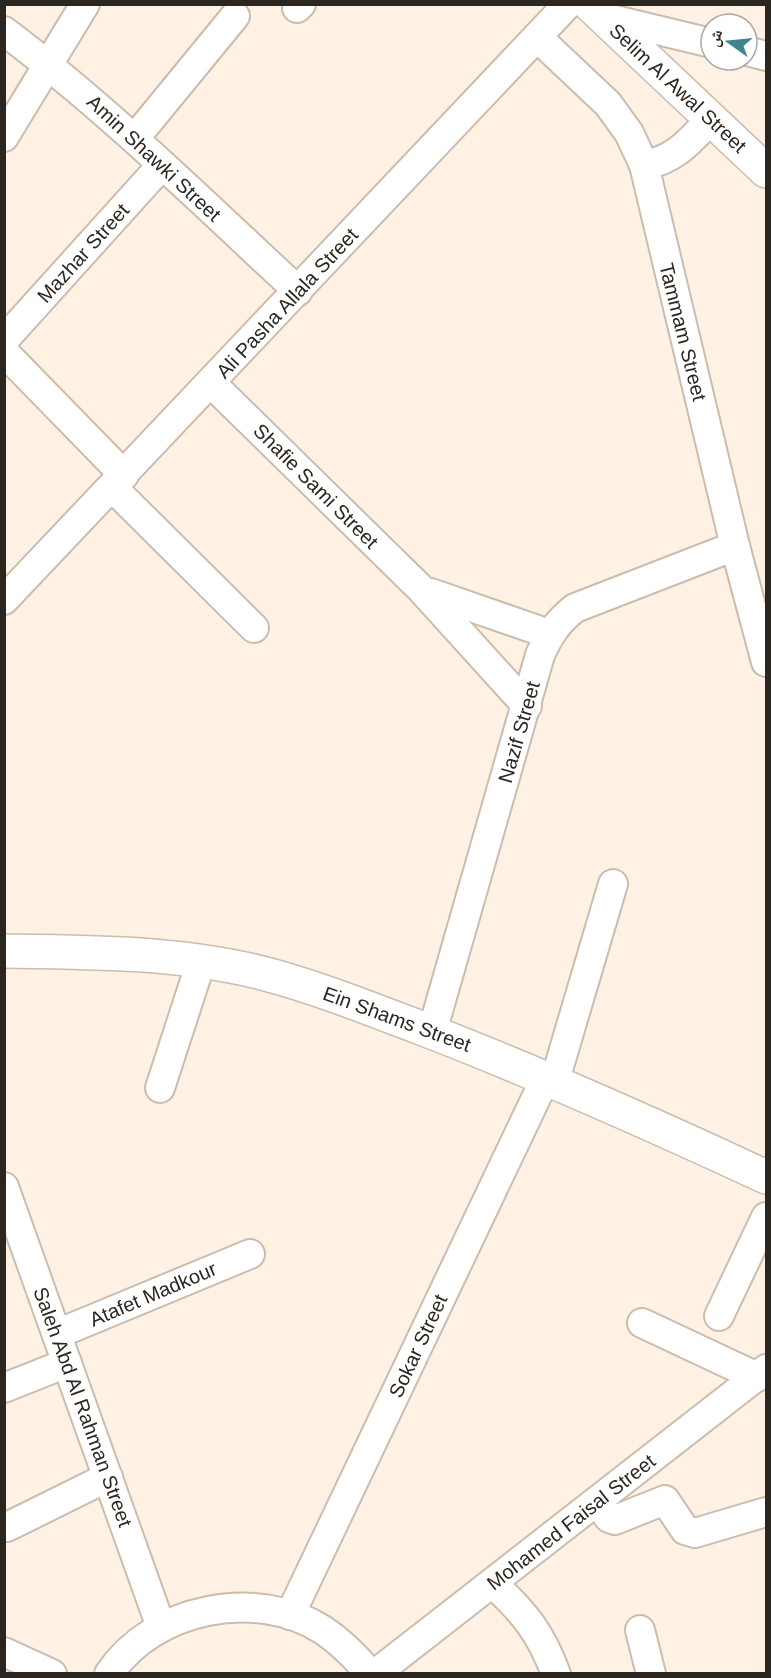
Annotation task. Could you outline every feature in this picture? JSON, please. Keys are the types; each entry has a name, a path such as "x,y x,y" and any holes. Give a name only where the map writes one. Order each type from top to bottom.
{"main road":[{"name":"Selim Al Awal Street","path":"596,11 766,171"},
{"name":"Ein Shams Street","path":"4,951 117,953 201,962 272,976 338,996 551,1079 766,1177"}],"street":[{"path":"4,137 85,4"},
{"name":"Ali Pasha Allala Street","path":"6,594 212,383 568,4"},
{"path":"596,11 699,40"},
{"path":"135,138 235,16"},
{"name":"Amin Shawki Street","path":"4,32 48,64 135,138 298,291"},
{"name":"Tammam Street","path":"537,37 608,104 629,133 644,165 735,546 755,574 766,662"},
{"path":"644,165 661,162 678,153 711,119"},
{"name":"Mazhar Street","path":"4,340 162,165"},
{"path":"4,352 118,481 254,628"},
{"name":"Shafie Sami Street","path":"212,383 421,589 527,705"},
{"name":"Nazif Street","path":"432,1032 540,655 549,634 560,619 575,608 735,546"},
{"name":"Shafie Sami Street","path":"421,589 461,606 549,634"},
{"name":"Sokar Street","path":"290,1615 551,1079 613,884"},
{"path":"160,1088 201,962"},
{"name":"Saleh Abd Al Rahman Street","path":"4,1187 14,1246 57,1334 161,1627"},
{"path":"719,1316 766,1217"},
{"name":"Atafet Madkour","path":"57,1334 250,1254"},
{"path":"642,1323 762,1373"},
{"path":"4,1388 67,1363"},
{"name":"Mohamed Faisal Street","path":"375,1674 762,1373"},
{"path":"7,1527 108,1477"},
{"path":"597,1502 609,1518 615,1520 665,1500 689,1533 766,1512"},
{"path":"492,1582 522,1609 544,1642 556,1674"},
{"path":"109,1674 135,1645 161,1627 202,1611 246,1607 290,1615 321,1629 349,1650 370,1674"},
{"path":"640,1630 651,1674"},
{"path":"4,1652 52,1674"}]}
